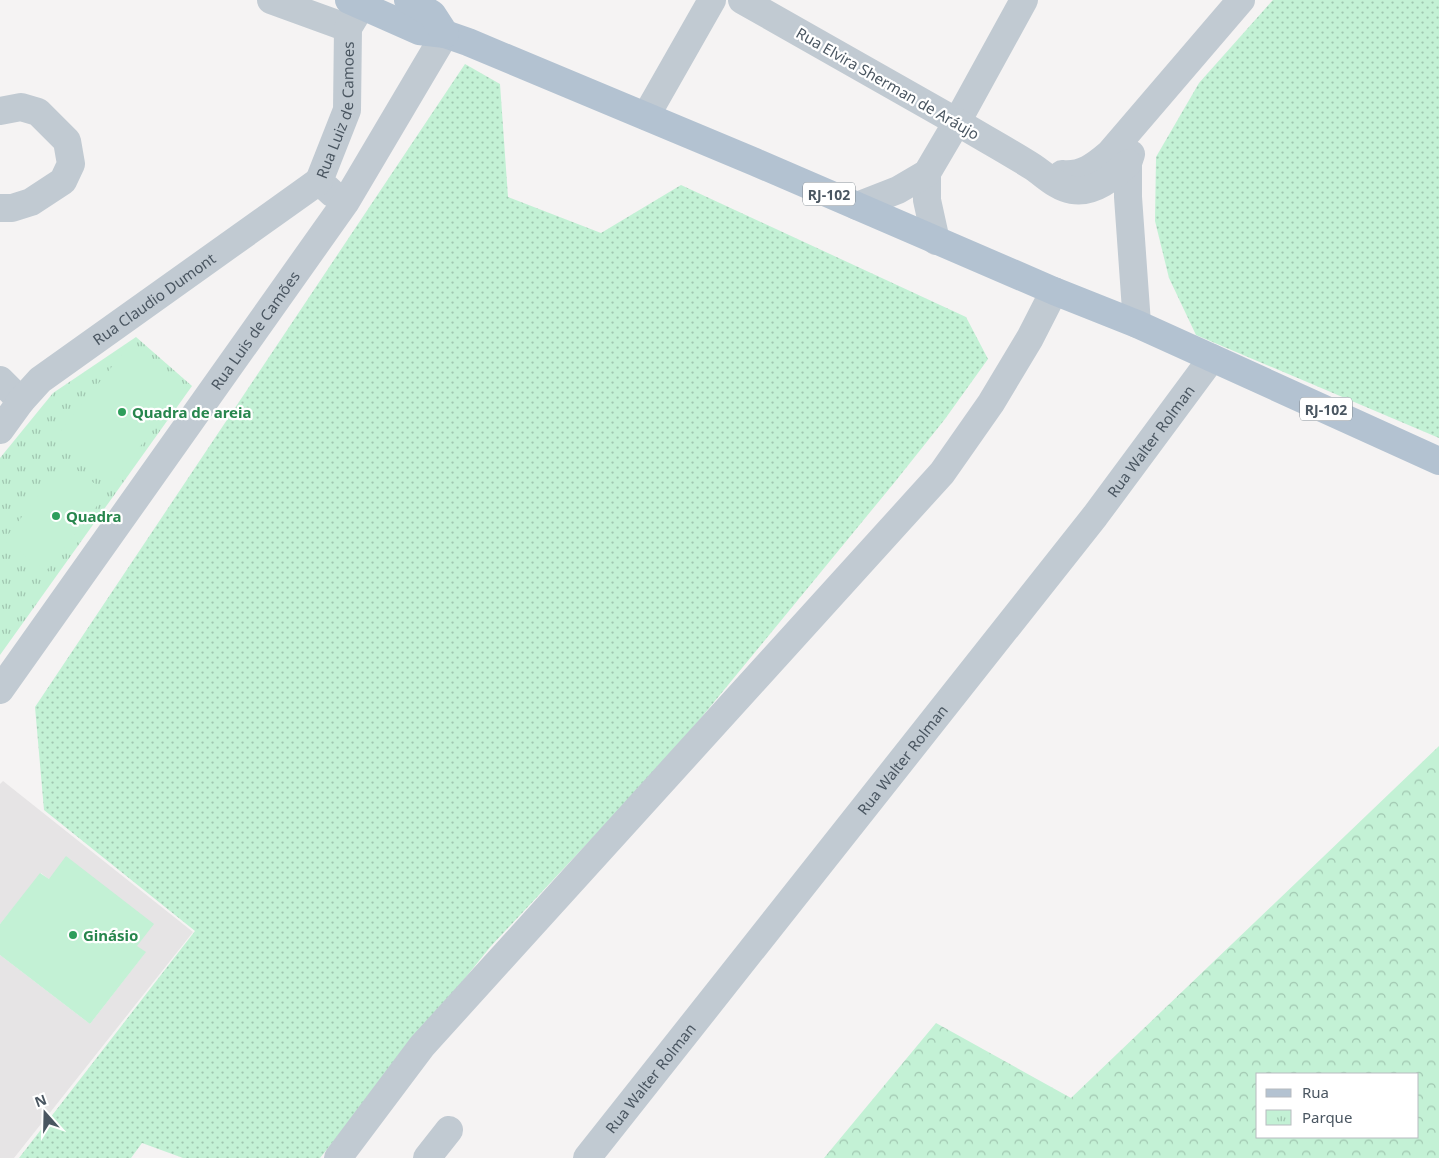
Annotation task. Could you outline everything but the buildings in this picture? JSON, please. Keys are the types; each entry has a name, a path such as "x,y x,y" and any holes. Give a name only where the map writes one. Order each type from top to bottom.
{"main road":[{"path":"408,0 432,14 445,34"},
{"name":"RJ-102","path":"356,8 419,31 445,34 468,42 646,116 936,241 1136,324 1439,461"}],"street":[{"path":"271,0 356,8"},
{"path":"646,116 712,0"},
{"name":"Rua Elvira Sherman de Aráujo","path":"742,0 1034,168"},
{"path":"857,206 898,190 927,173 1024,0"},
{"path":"1034,168 1064,174 1080,173 1094,167 1109,154 1241,0"},
{"name":"Rua Luiz de Camoes","path":"345,203 319,181 347,110 356,8"},
{"name":"Rua Luis de Camões","path":"0,690 345,203 445,34"},
{"path":"0,111 21,106 38,112 67,141 71,164 63,181 31,202 12,208 0,208"},
{"path":"1136,324 1136,294 1129,226 1128,163 1143,113"},
{"path":"1034,168 1053,183 1072,190 1091,189 1112,178 1128,163"},
{"path":"927,173 927,200 936,241"},
{"name":"Rua Claudio Dumont","path":"0,430 40,380 319,181"},
{"path":"338,1158 422,1046 942,473 996,394 1030,338 1054,291"},
{"name":"Rua Walter Rolman","path":"587,1158 1095,516 1212,358"},
{"path":"0,380 22,401"},
{"path":"427,1158 449,1130"}],"shaded area":[{"path":"3,781 193,932 14,1158 0,1158 0,955 90,1024 145,953 41,873 0,924 0,784"}],"green space":[{"path":"1273,0 1439,0 1439,438 1196,335 1169,278 1155,221 1156,157 1199,83"},
{"path":"465,64 500,84 508,197 601,233 681,185 966,317 988,359 945,419 894,483 673,752 491,946 320,1158 183,1158 142,1143 131,1158 19,1158 195,931 44,810 35,707"},
{"path":"136,337 192,386 0,655 0,458 53,393"},
{"name":"Quadra de areia","path":"130,344 186,389 114,479 58,434"},
{"name":"Quadra","path":"65,461 107,493 46,571 4,540"},
{"path":"1439,746 1439,1158 824,1158 936,1023 1071,1098"},
{"name":"Ginásio","path":"66,856 154,924 137,946 146,952 90,1024 0,955 0,924 40,873 49,879"}],"place":[{"name":"Quadra de areia","path":"122,412"},
{"name":"Quadra","path":"56,516"},
{"name":"Ginásio","path":"73,935"}]}
